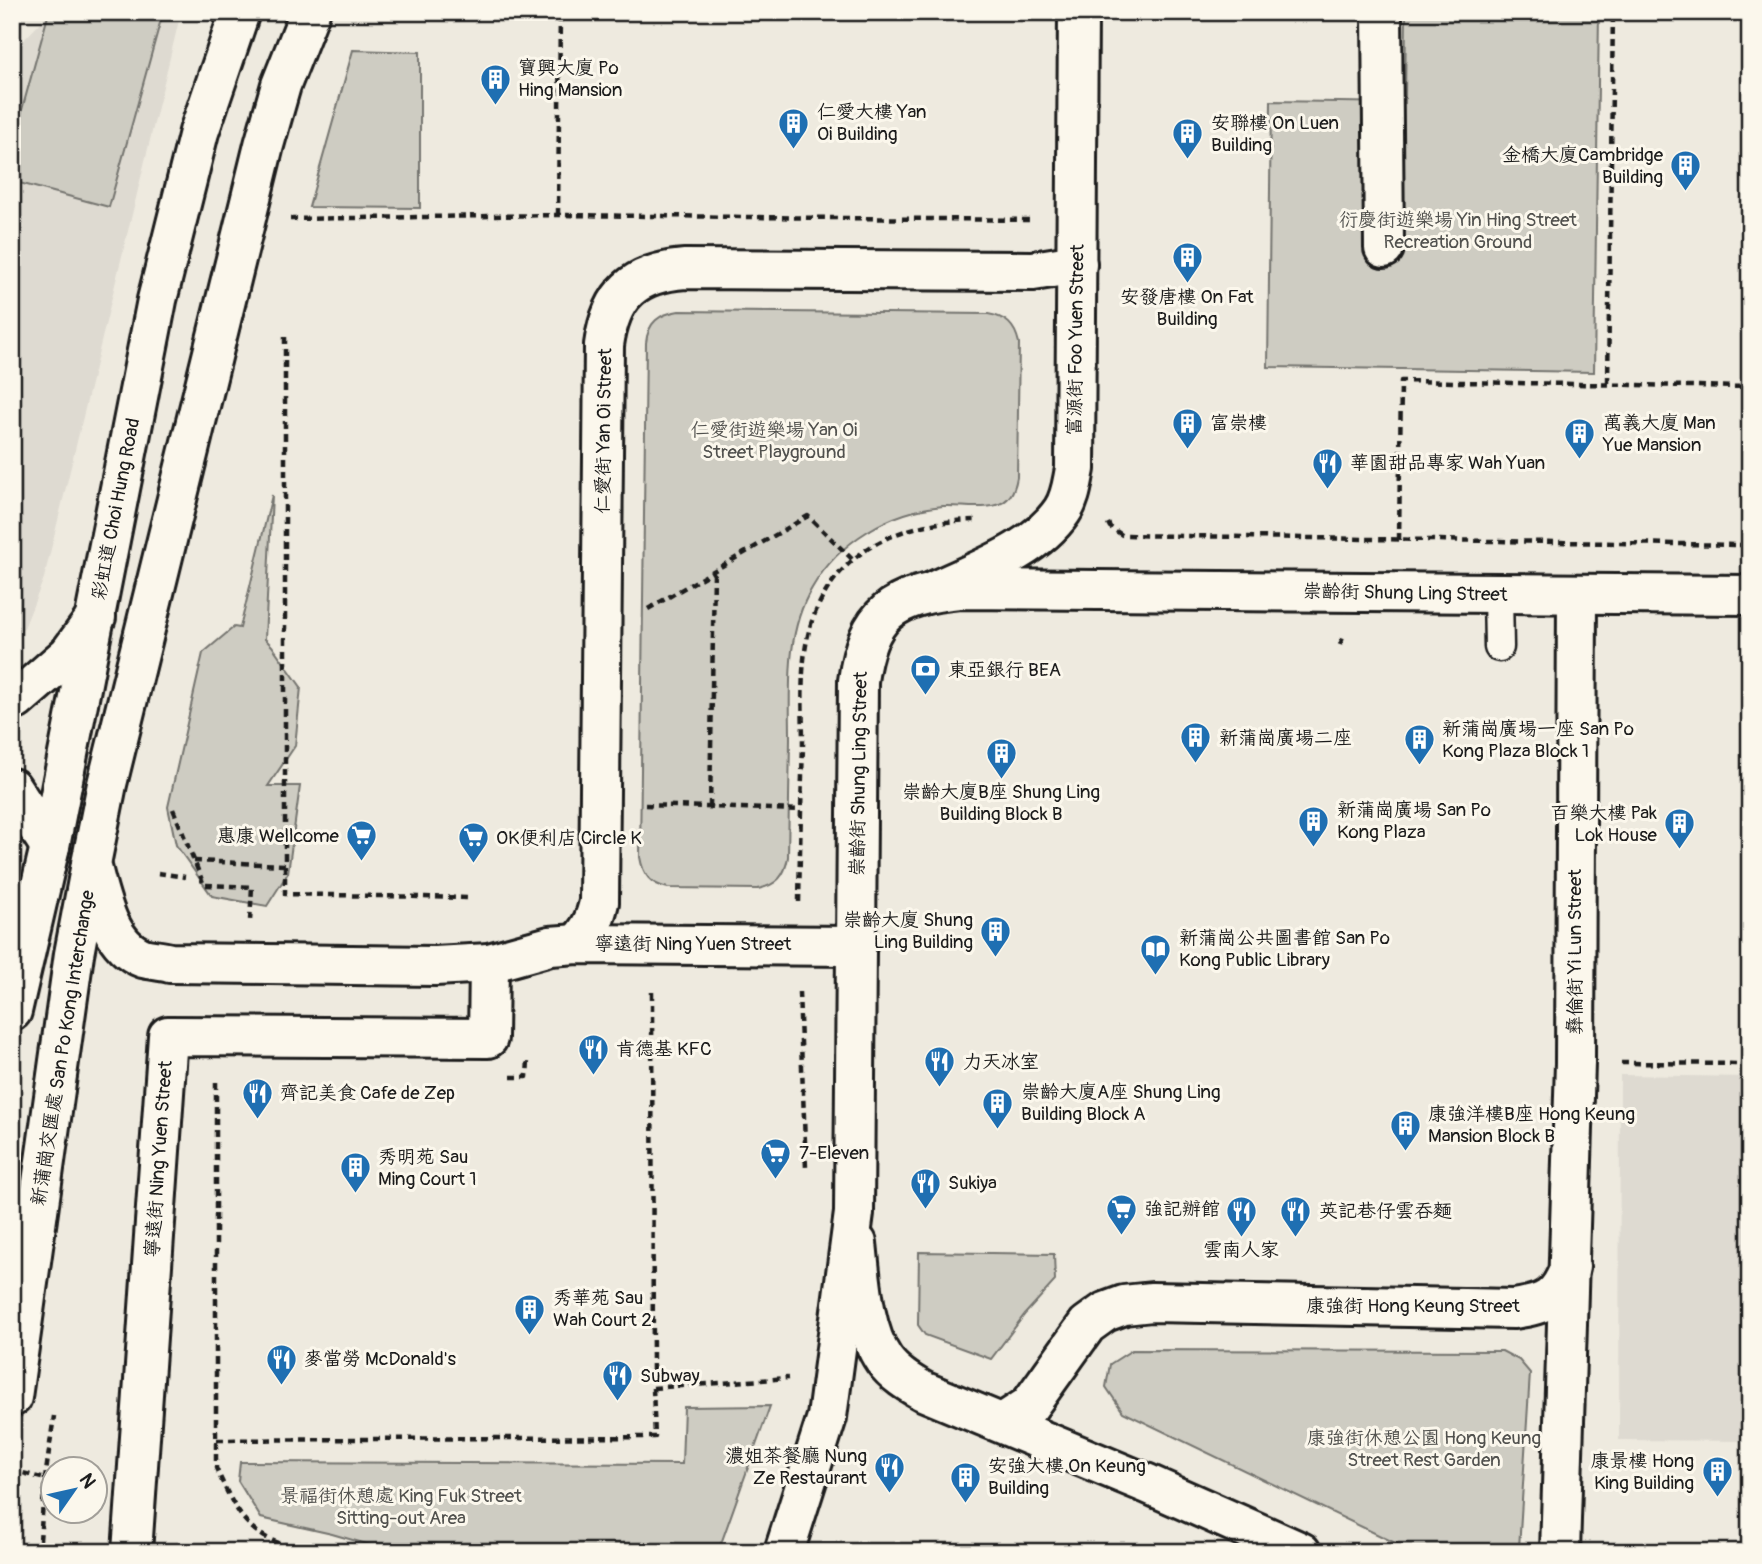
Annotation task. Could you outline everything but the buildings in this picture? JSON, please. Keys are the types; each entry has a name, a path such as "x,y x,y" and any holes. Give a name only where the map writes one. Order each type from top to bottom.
{"street":[{"name":"彩虹道 Choi Hung Road","path":"12,1011 50,846 157,300 199,132 240,12"},
{"path":"91,864 107,784 264,145 281,85 310,12"},
{"name":"富源街 Foo Yuen Street","path":"932,592 1034,539 1063,510 1070,494 1075,469 1078,12"},
{"path":"1382,12 1384,248"},
{"name":"仁愛街 Yan Oi Street","path":"577,944 590,931 596,919 599,902 604,345 611,312 621,297 632,285 649,274 685,269 1033,271 1077,264"},
{"name":"崇齡街 Shung Ling Street","path":"784,1552 827,1417 854,1213 858,681 861,657 871,632 888,611 909,598 932,592 1015,590 1750,595"},
{"name":"彝倫街 Yi Lun Street","path":"1570,1267 1575,1063 1577,595"},
{"path":"12,701 69,654 96,617"},
{"path":"12,788 50,846"},
{"name":"寧遠街 Ning Yuen Street","path":"91,864 104,907 119,940 143,958 170,963 435,966 489,963 550,946 577,944 857,946"},
{"name":"新蒲崗交匯處 San Po Kong Interchange","path":"12,1397 74,954 91,864"},
{"name":"寧遠街 Ning Yuen Street","path":"132,1552 168,1036 488,1038 489,963"},
{"path":"854,1213 862,1291 875,1342 885,1362 902,1378 923,1391 1149,1483 1301,1552"},
{"path":"1560,1552 1570,1267"},
{"name":"康強街 Hong Keung Street","path":"1003,1423 1029,1406 1087,1325 1105,1312 1124,1305 1152,1302 1514,1309 1531,1307 1556,1296 1570,1267"}],"lane":[{"path":"1498,594 1499,647"}],"path":[{"path":"558,215 560,12"},
{"path":"1608,383 1613,12"},
{"path":"290,219 558,215 1035,220"},
{"path":"285,337 285,894 471,898"},
{"path":"1399,540 1401,381 1750,387"},
{"path":"641,613 808,516 852,559"},
{"path":"799,907 804,678 811,625 821,601 852,559 875,543 903,531 933,523 987,520"},
{"path":"1122,535 1750,545"},
{"path":"1741,545 1750,537"},
{"path":"710,807 714,572"},
{"path":"640,805 801,810"},
{"path":"173,809 204,885 252,887 250,923"},
{"path":"194,861 285,866"},
{"path":"158,873 185,877"},
{"path":"798,988 806,1180"},
{"path":"640,992 666,991"},
{"path":"216,1440 654,1437 652,992"},
{"path":"500,1077 527,1077 528,1051"},
{"path":"1615,1063 1750,1064"},
{"path":"229,1082 216,1082 216,1468 247,1525 270,1540 318,1552"},
{"path":"653,1388 793,1378 789,1389"},
{"path":"12,1470 45,1479 39,1552"},
{"path":"734,1552 738,1540"}],"shaded area":[{"path":"51,12 181,12 44,578 24,628 12,635 12,52"},
{"path":"1620,1075 1750,1077 1750,1441 1619,1440"}],"green space":[{"path":"49,12 163,12 109,207 12,181 12,146"},
{"name":"衍慶街遊樂場 Yin Hing Street Recreation Ground","path":"1406,12 1599,12 1594,372 1268,367 1271,101 1405,103"},
{"path":"353,50 420,52 420,208 309,207"},
{"name":"仁愛街遊樂場 Yan Oi Street Playground","path":"679,311 988,314 1009,323 1019,343 1017,477 1008,498 990,506 943,506 923,509 885,522 868,531 836,556 823,571 803,605 793,642 791,662 788,857 779,879 758,889 668,888 648,878 640,857 646,343 649,330 656,320"},
{"path":"272,495 265,639 301,687 295,746 268,786 300,786 288,873 267,906 212,896 176,845 168,807 203,653 234,627 240,628"},
{"path":"919,1252 1054,1254 1055,1281 1025,1314 991,1359 925,1335 918,1325"},
{"name":"康強街休憩公園 Hong Keung Street Rest Garden","path":"1132,1350 1502,1351 1519,1360 1530,1373 1517,1552 1414,1552 1123,1412 1106,1387 1110,1364"},
{"name":"景福街休憩處 King Fuk Street Sitting-out Area","path":"770,1406 718,1552 394,1552 261,1518 238,1481 240,1462 682,1464 684,1407"}],"place":[{"name":"寶興大廈 Po Hing Mansion","path":"495,106"},
{"name":"仁愛大樓 Yan Oi Building","path":"794,150"},
{"name":"安聯樓 On Luen Building","path":"1188,161"},
{"name":"金橋大廈Cambridge Building","path":"1686,193"},
{"name":"安發唐樓 On Fat Building","path":"1187,285"},
{"name":"富崇樓","path":"1187,450"},
{"name":"萬義大廈 Man Yue Mansion","path":"1580,461"},
{"name":"華園甜品專家 Wah Yuan","path":"1327,490"},
{"name":"東亞銀行 BEA","path":"925,697"},
{"name":"新蒲崗廣場二座","path":"1196,765"},
{"name":"新蒲崗廣場一座 San Po Kong Plaza Block 1","path":"1419,767"},
{"name":"崇齡大廈B座 Shung Ling Building Block B","path":"1001,780"},
{"name":"新蒲崗廣場 San Po Kong Plaza","path":"1314,848"},
{"name":"百樂大樓 Pak Lok House","path":"1680,851"},
{"name":"惠康 Wellcome","path":"362,863"},
{"name":"OK便利店 Circle K","path":"473,865"},
{"name":"崇齡大廈 Shung Ling Building","path":"996,958"},
{"name":"新蒲崗公共圖書館 San Po Kong Public Library","path":"1156,976"},
{"name":"肯德基 KFC","path":"593,1076"},
{"name":"力天冰室","path":"940,1089"},
{"name":"齊記美食 Cafe de Zep","path":"257,1120"},
{"name":"崇齡大廈A座 Shung Ling Building Block A","path":"998,1130"},
{"name":"康強洋樓B座 Hong Keung Mansion Block B","path":"1405,1152"},
{"name":"7-Eleven","path":"776,1180"},
{"name":"秀明苑 Sau Ming Court 1","path":"355,1195"},
{"name":"Sukiya","path":"925,1210"},
{"name":"強記辦館","path":"1121,1236"},
{"name":"雲南人家","path":"1241,1238"},
{"name":"英記巷仔雲吞麵","path":"1296,1238"},
{"name":"秀華苑 Sau Wah Court 2","path":"530,1336"},
{"name":"麥當勞 McDonald's","path":"281,1386"},
{"name":"Subway","path":"617,1403"},
{"name":"濃姐茶餐廳 Nung Ze Restaurant","path":"890,1494"},
{"name":"康景樓 Hong King Building","path":"1717,1499"},
{"name":"安強大樓 On Keung Building","path":"965,1504"}]}
